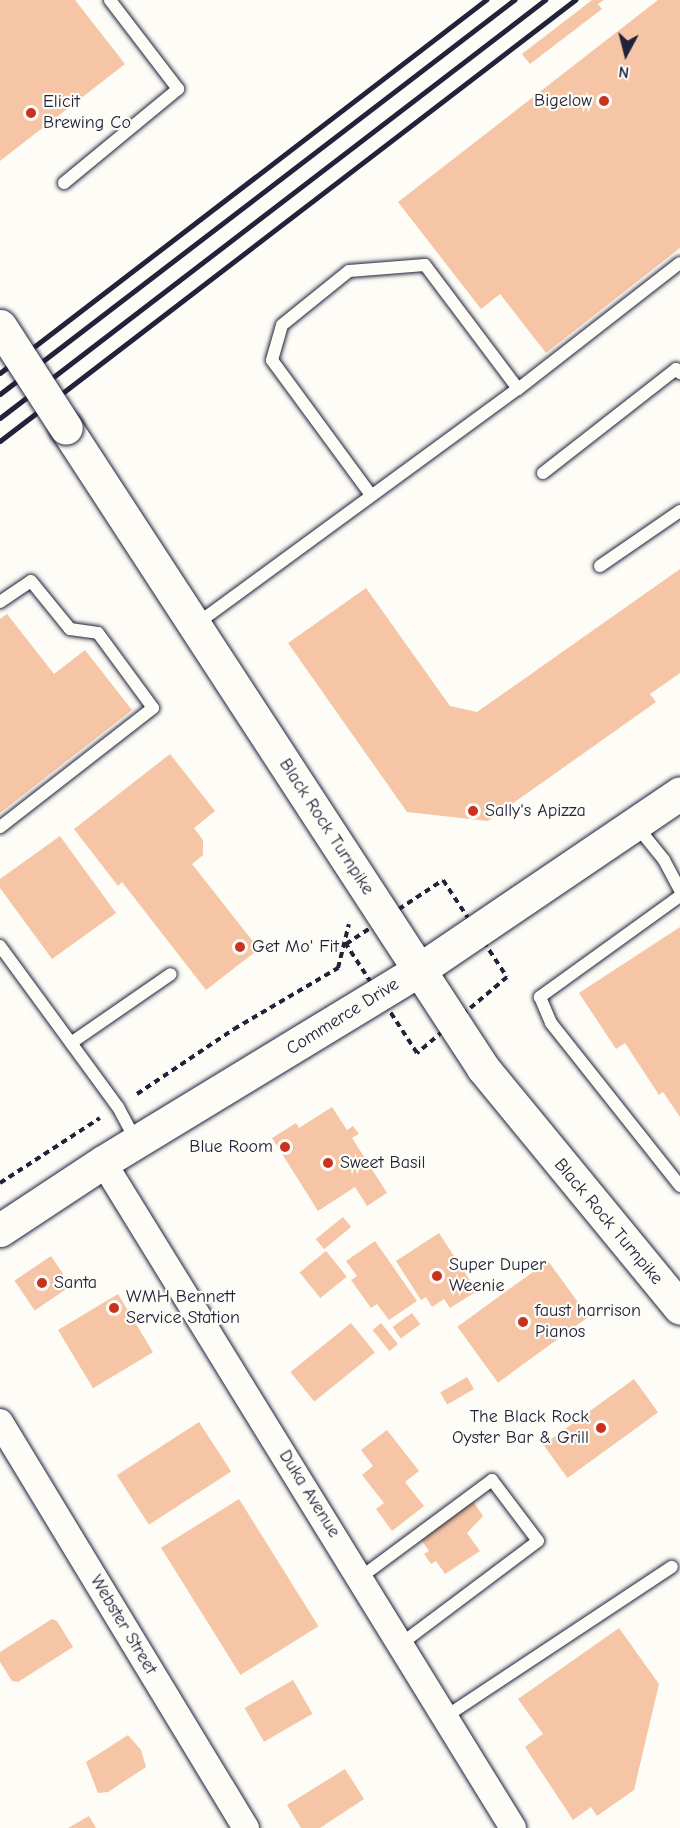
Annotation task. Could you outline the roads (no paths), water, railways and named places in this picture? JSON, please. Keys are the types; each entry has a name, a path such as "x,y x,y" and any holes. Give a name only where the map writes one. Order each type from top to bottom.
{"main road":[{"name":"Black Rock Turnpike","path":"0,326 419,970 519,1115 679,1305"},
{"name":"Commerce Drive","path":"0,1230 103,1162 419,970 680,793"}],"street":[{"name":"Duka Avenue","path":"103,1162 361,1577 513,1828"},
{"name":"Webster Street","path":"0,1422 246,1828"}],"lane":[{"path":"64,183 178,89 110,0"},
{"path":"194,625 518,389 680,263"},
{"path":"371,495 272,360 282,325 349,271 425,265 518,389"},
{"path":"543,473 676,369 680,374"},
{"path":"600,566 680,511"},
{"path":"0,602 31,581 70,629 98,633 153,708 0,827"},
{"path":"634,823 664,860 680,890"},
{"path":"680,896 540,997 551,1023 680,1186"},
{"path":"0,946 118,1107 136,1142"},
{"path":"71,1043 171,974"},
{"path":"361,1577 492,1480 538,1541 400,1644"},
{"path":"445,1717 672,1567"}],"railway":[{"path":"0,373 486,0"},
{"path":"0,394 514,0"},
{"path":"0,418 545,0"},
{"path":"0,441 575,0"}],"place":[{"name":"Bigelow","path":"604,101"},
{"name":"Elicit Brewing Co","path":"31,113"},
{"name":"Sally's Apizza","path":"473,811"},
{"name":"Get Mo' Fit","path":"240,947"},
{"name":"Blue Room","path":"285,1147"},
{"name":"Sweet Basil","path":"328,1163"},
{"name":"Super Duper Weenie","path":"437,1276"},
{"name":"Santa","path":"42,1283"},
{"name":"WMH Bennett Service Station","path":"114,1308"},
{"name":"faust harrison Pianos","path":"523,1322"},
{"name":"The Black Rock Oyster Bar & Grill","path":"601,1428"}]}
